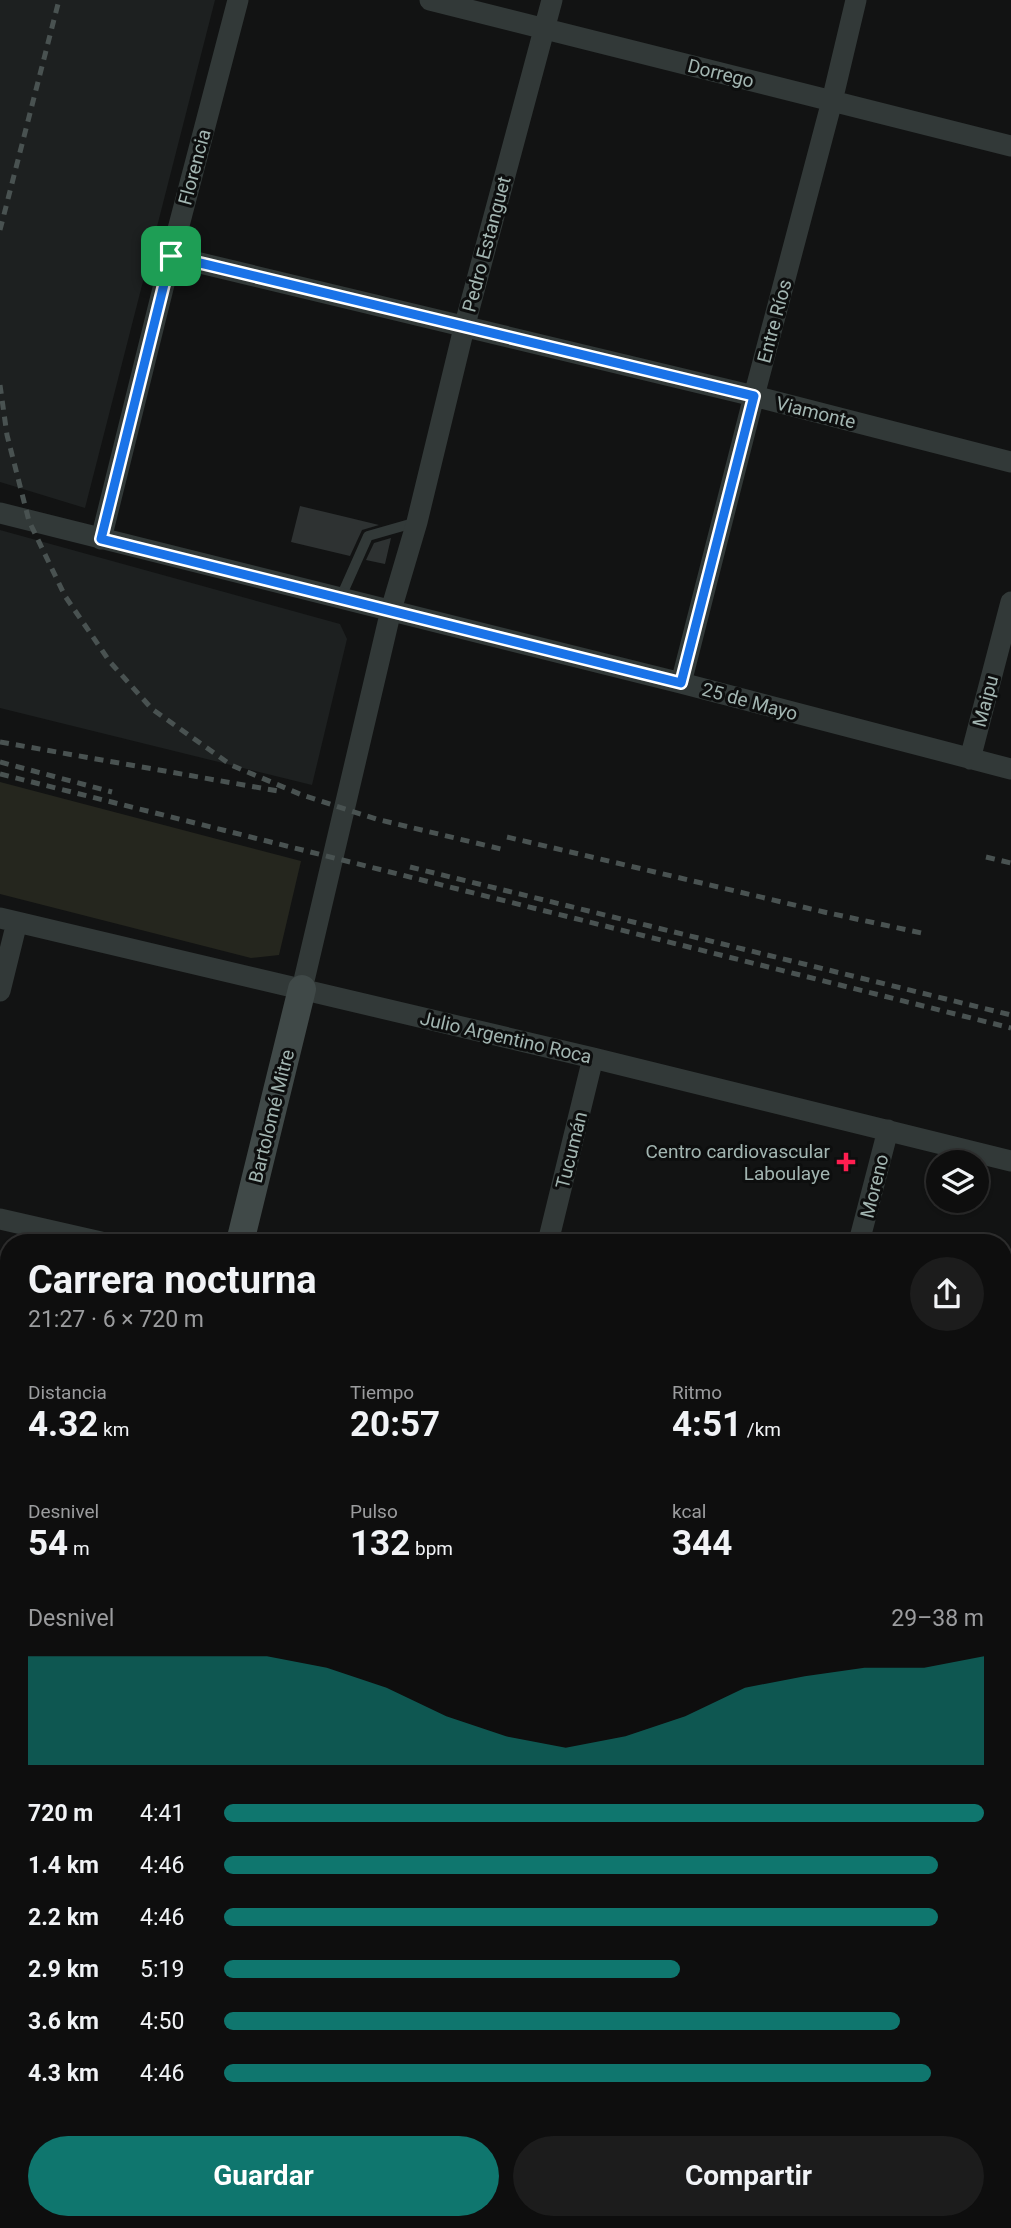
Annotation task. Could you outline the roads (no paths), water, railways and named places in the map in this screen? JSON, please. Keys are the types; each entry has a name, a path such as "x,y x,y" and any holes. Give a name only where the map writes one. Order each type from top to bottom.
{"main road":[{"name":"Bartolomé Mitre","path":"242,1234 302,989"}],"street":[{"name":"Florencia","path":"101,539 238,0"},
{"name":"Dorrego","path":"430,0 1011,146"},
{"name":"Pedro Estanguet","path":"302,989 391,610 552,0"},
{"name":"Entre Ríos","path":"681,683 856,0"},
{"name":"Viamonte","path":"171,256 754,396 1011,462"},
{"name":"25 de Mayo","path":"0,513 681,683 1011,769"},
{"name":"Maipu","path":"970,759 1011,602"},
{"name":"Julio Argentino Roca","path":"9,920 593,1058 1011,1161"},
{"path":"0,991 9,920"},
{"name":"Tucumán","path":"550,1234 593,1058"},
{"name":"Moreno","path":"861,1234 888,1130"},
{"path":"0,1219 66,1234"}],"lane":[{"path":"340,599 368,536 416,523"}],"railway":[{"path":"0,230 59,0"},
{"path":"0,385 7,435 29,521 65,596 110,662 152,709 231,765 302,795 376,819 505,850"},
{"path":"0,742 278,791"},
{"path":"0,762 112,792"},
{"path":"0,774 1011,1028"},
{"path":"507,837 926,934"},
{"path":"986,857 1011,863"},
{"path":"410,867 1011,1015"}],"place":[{"name":"Centro cardiovascular Laboulaye","path":"846,1162"}]}
